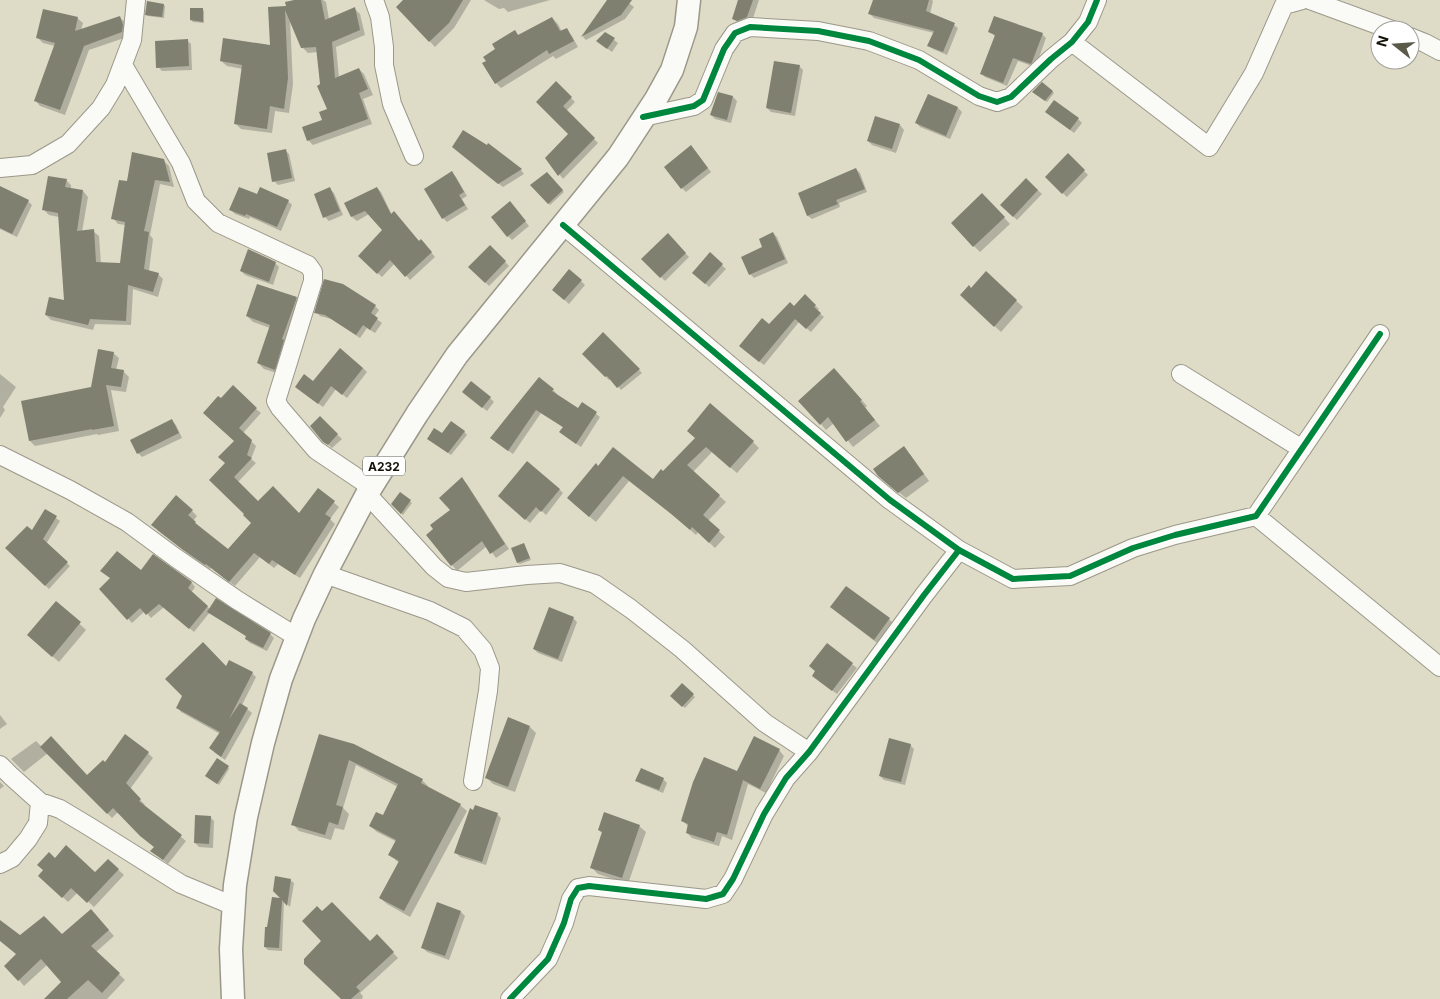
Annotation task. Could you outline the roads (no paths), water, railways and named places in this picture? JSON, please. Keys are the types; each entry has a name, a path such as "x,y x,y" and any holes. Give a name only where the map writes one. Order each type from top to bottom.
{"main road":[{"name":"A232","path":"233,999 231,949 235,885 246,817 263,743 281,679 324,574 369,490 457,355 618,157 656,100 672,70 686,27 689,0"}],"street":[{"path":"0,168 32,165 68,144 101,108 114,85 132,40 136,0"},
{"path":"374,0 380,17 384,65 392,104 414,156"},
{"path":"643,118 694,106 703,100 724,49 735,33 750,27 818,31 869,41 919,60 979,96 997,102 1011,97 1072,42 1088,22 1098,0"},
{"path":"1072,42 1210,146 1254,73 1284,5 1302,0"},
{"path":"1310,0 1370,22"},
{"path":"1420,41 1440,52"},
{"path":"123,65 181,163 196,201 218,223 308,265 312,272 313,281 276,401 316,450 369,490 434,567 448,578 466,582 560,573 595,584 631,609 682,649 765,723 809,752"},
{"path":"563,225 890,500 959,550 1013,579 1070,576 1132,548 1175,535 1256,516 1380,334"},
{"path":"1181,374 1302,449"},
{"path":"0,455 70,490 127,522 236,600 297,637"},
{"path":"1256,516 1440,667"},
{"path":"510,999 548,960 564,922 571,899 578,888 589,886 706,899 723,894 733,878 764,814 786,778 809,752 959,550"},
{"path":"324,574 430,610 464,628 483,650 490,668 488,692 473,780"},
{"path":"0,765 40,802 60,809 181,884 234,906"},
{"path":"0,864 12,858 28,839 38,823 40,802"}]}
